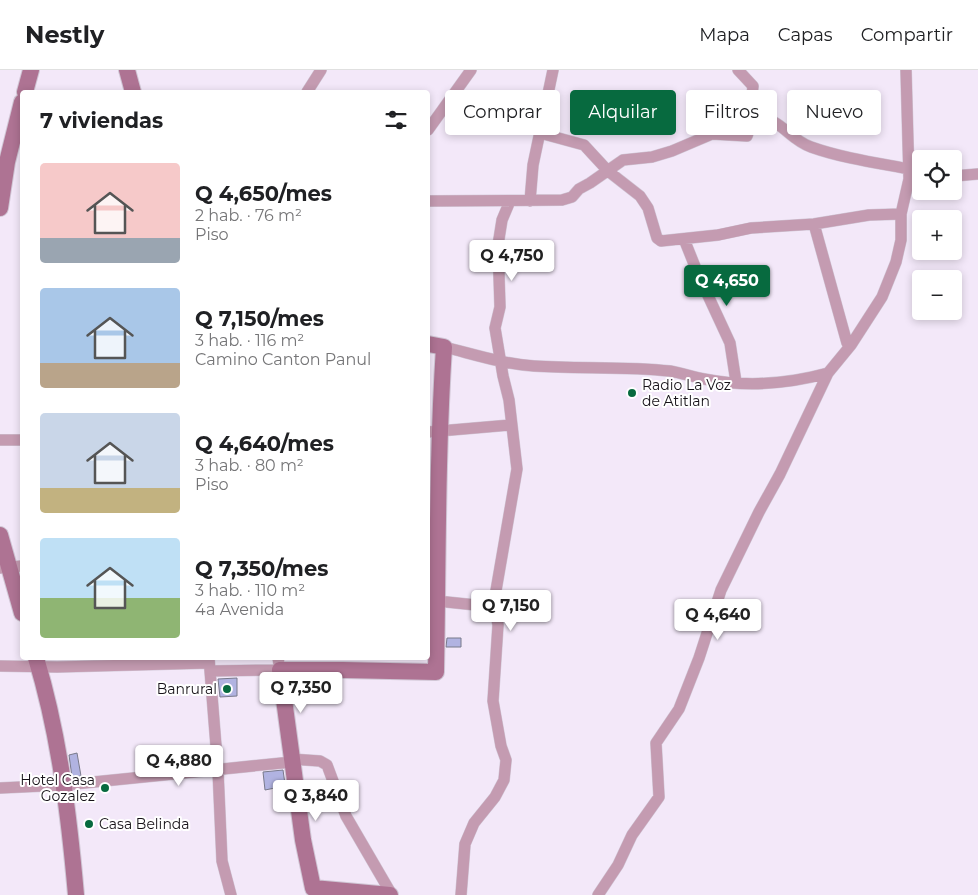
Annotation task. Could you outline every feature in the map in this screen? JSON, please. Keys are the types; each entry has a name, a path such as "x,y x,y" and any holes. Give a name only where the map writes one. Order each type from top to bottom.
{"main road":[{"path":"26,90 31,70"},
{"path":"127,70 132,90"},
{"path":"0,208 7,162 20,110"},
{"path":"391,895 314,892 303,840 279,664 343,670 436,672 433,432 444,348 430,344"},
{"path":"0,535 20,605"},
{"path":"37,662 46,696 64,785 76,895"}],"street":[{"path":"308,90 321,70"},
{"path":"430,127 471,70"},
{"path":"549,90 553,70"},
{"path":"738,70 753,86 753,90"},
{"path":"598,895 618,865 632,835 659,797 656,743 679,709 699,658 721,590 780,474 828,373 851,345 882,297 896,262 901,240 901,214 909,174 906,70"},
{"path":"777,123 809,147 912,175"},
{"path":"530,201 533,165 540,135"},
{"path":"547,135 584,145 608,171 640,196 648,208 657,238 661,241 729,234 751,228 814,224 869,215 901,214"},
{"path":"430,201 562,200 572,197 579,188 623,160 652,157 672,151 710,135"},
{"path":"730,135 747,135"},
{"path":"962,175 978,174"},
{"path":"461,895 465,844 474,823 495,797 504,780 506,760 501,746 493,701 498,625 494,602 518,469 509,400 495,328 500,307 498,245 502,220 510,201"},
{"path":"814,224 847,343 851,345"},
{"path":"684,239 730,343 736,382"},
{"path":"444,348 531,366 671,372 704,379 736,382 766,383 805,380 828,373"},
{"path":"433,432 511,425"},
{"path":"0,440 20,440"},
{"path":"434,594 495,607"},
{"path":"0,666 37,662 279,664"},
{"path":"209,664 218,770 222,862 231,895"},
{"path":"0,788 64,785 218,770 292,760 320,761 327,766 346,816 391,895"}],"building":[{"path":"447,638 461,638 461,647 446,647"},
{"path":"237,678 237,696 220,697 218,679"},
{"path":"291,680 304,680 304,698 294,698"},
{"path":"77,753 81,776 72,777 69,755"},
{"path":"283,770 285,784 275,785 275,788 265,790 263,772"}],"place":[{"name":"Radio La Voz de Atitlan","path":"632,393"},
{"name":"Banrural","path":"227,689"},
{"name":"Hotel Casa Gozalez","path":"105,788"},
{"name":"Casa Belinda","path":"89,824"}]}
